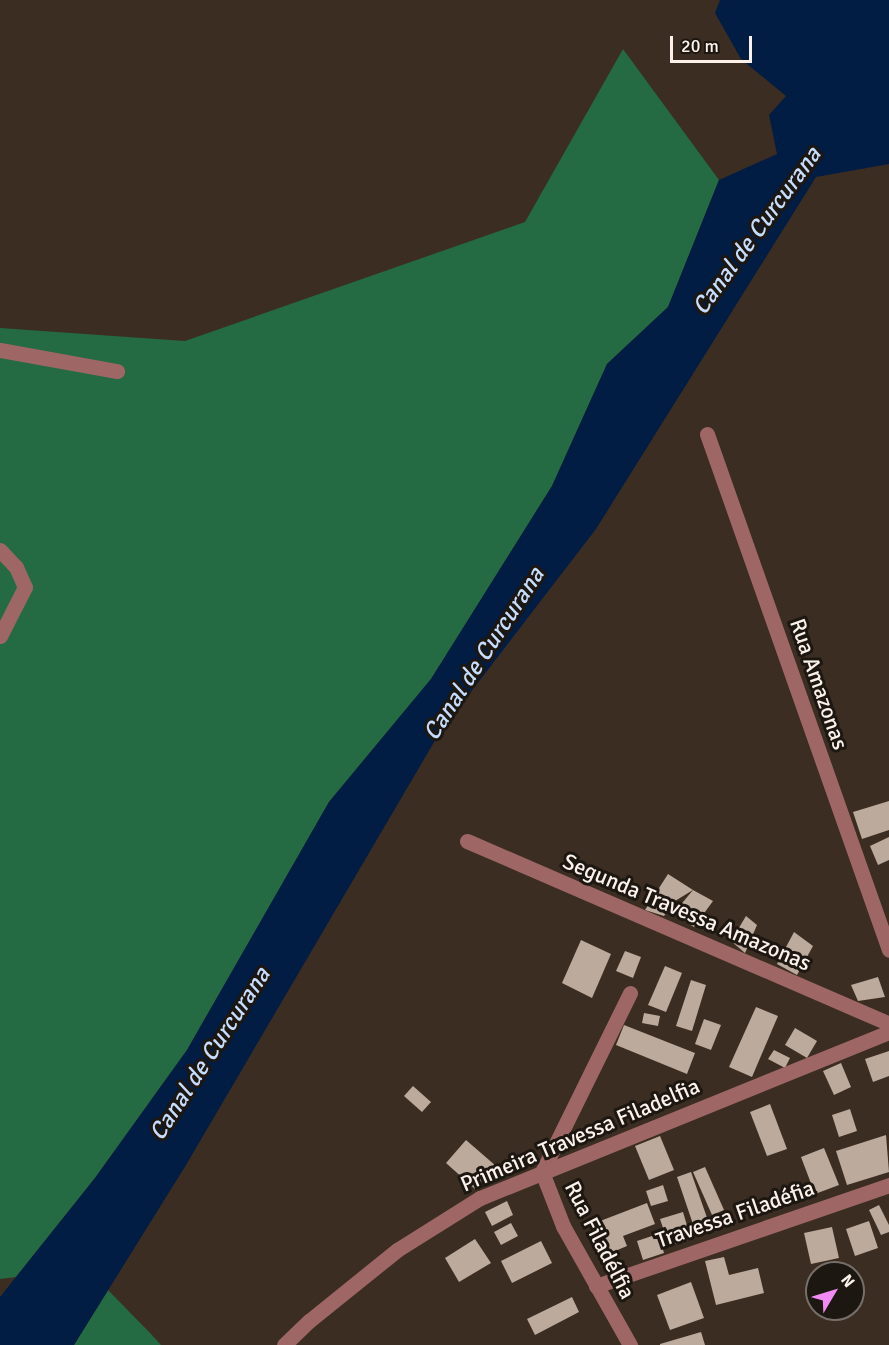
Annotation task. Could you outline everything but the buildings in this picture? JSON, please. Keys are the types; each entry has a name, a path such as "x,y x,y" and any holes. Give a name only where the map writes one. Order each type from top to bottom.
{"street":[{"path":"0,350 117,371"},
{"name":"Rua Amazonas","path":"707,434 889,950"},
{"path":"0,550 16,567 25,587 0,636"},
{"name":"Segunda Travessa Amazonas","path":"467,841 889,1024"},
{"name":"Rua Filadélfia","path":"630,993 542,1172 563,1226 630,1345"},
{"name":"Primeira Travessa Filadelfia","path":"284,1345 397,1250 480,1198 889,1032"},
{"name":"Travessa Filadéfia","path":"596,1286 889,1185"}],"green space":[{"path":"623,49 719,180 668,307 607,364 552,486 431,679 329,802 187,1050 95,1178 16,1277 0,1279 0,328 185,341 525,222"},
{"path":"108,1290 151,1334 161,1345 74,1345"}],"water":[{"name":"Canal de Curcurana","path":"720,0 889,0 889,164 816,177 596,529 440,732 186,1165 74,1345 0,1345 0,1297 95,1178 187,1050 329,802 431,679 552,486 607,364 668,307 719,180 777,154 769,115 786,96 741,59 715,13"}]}
